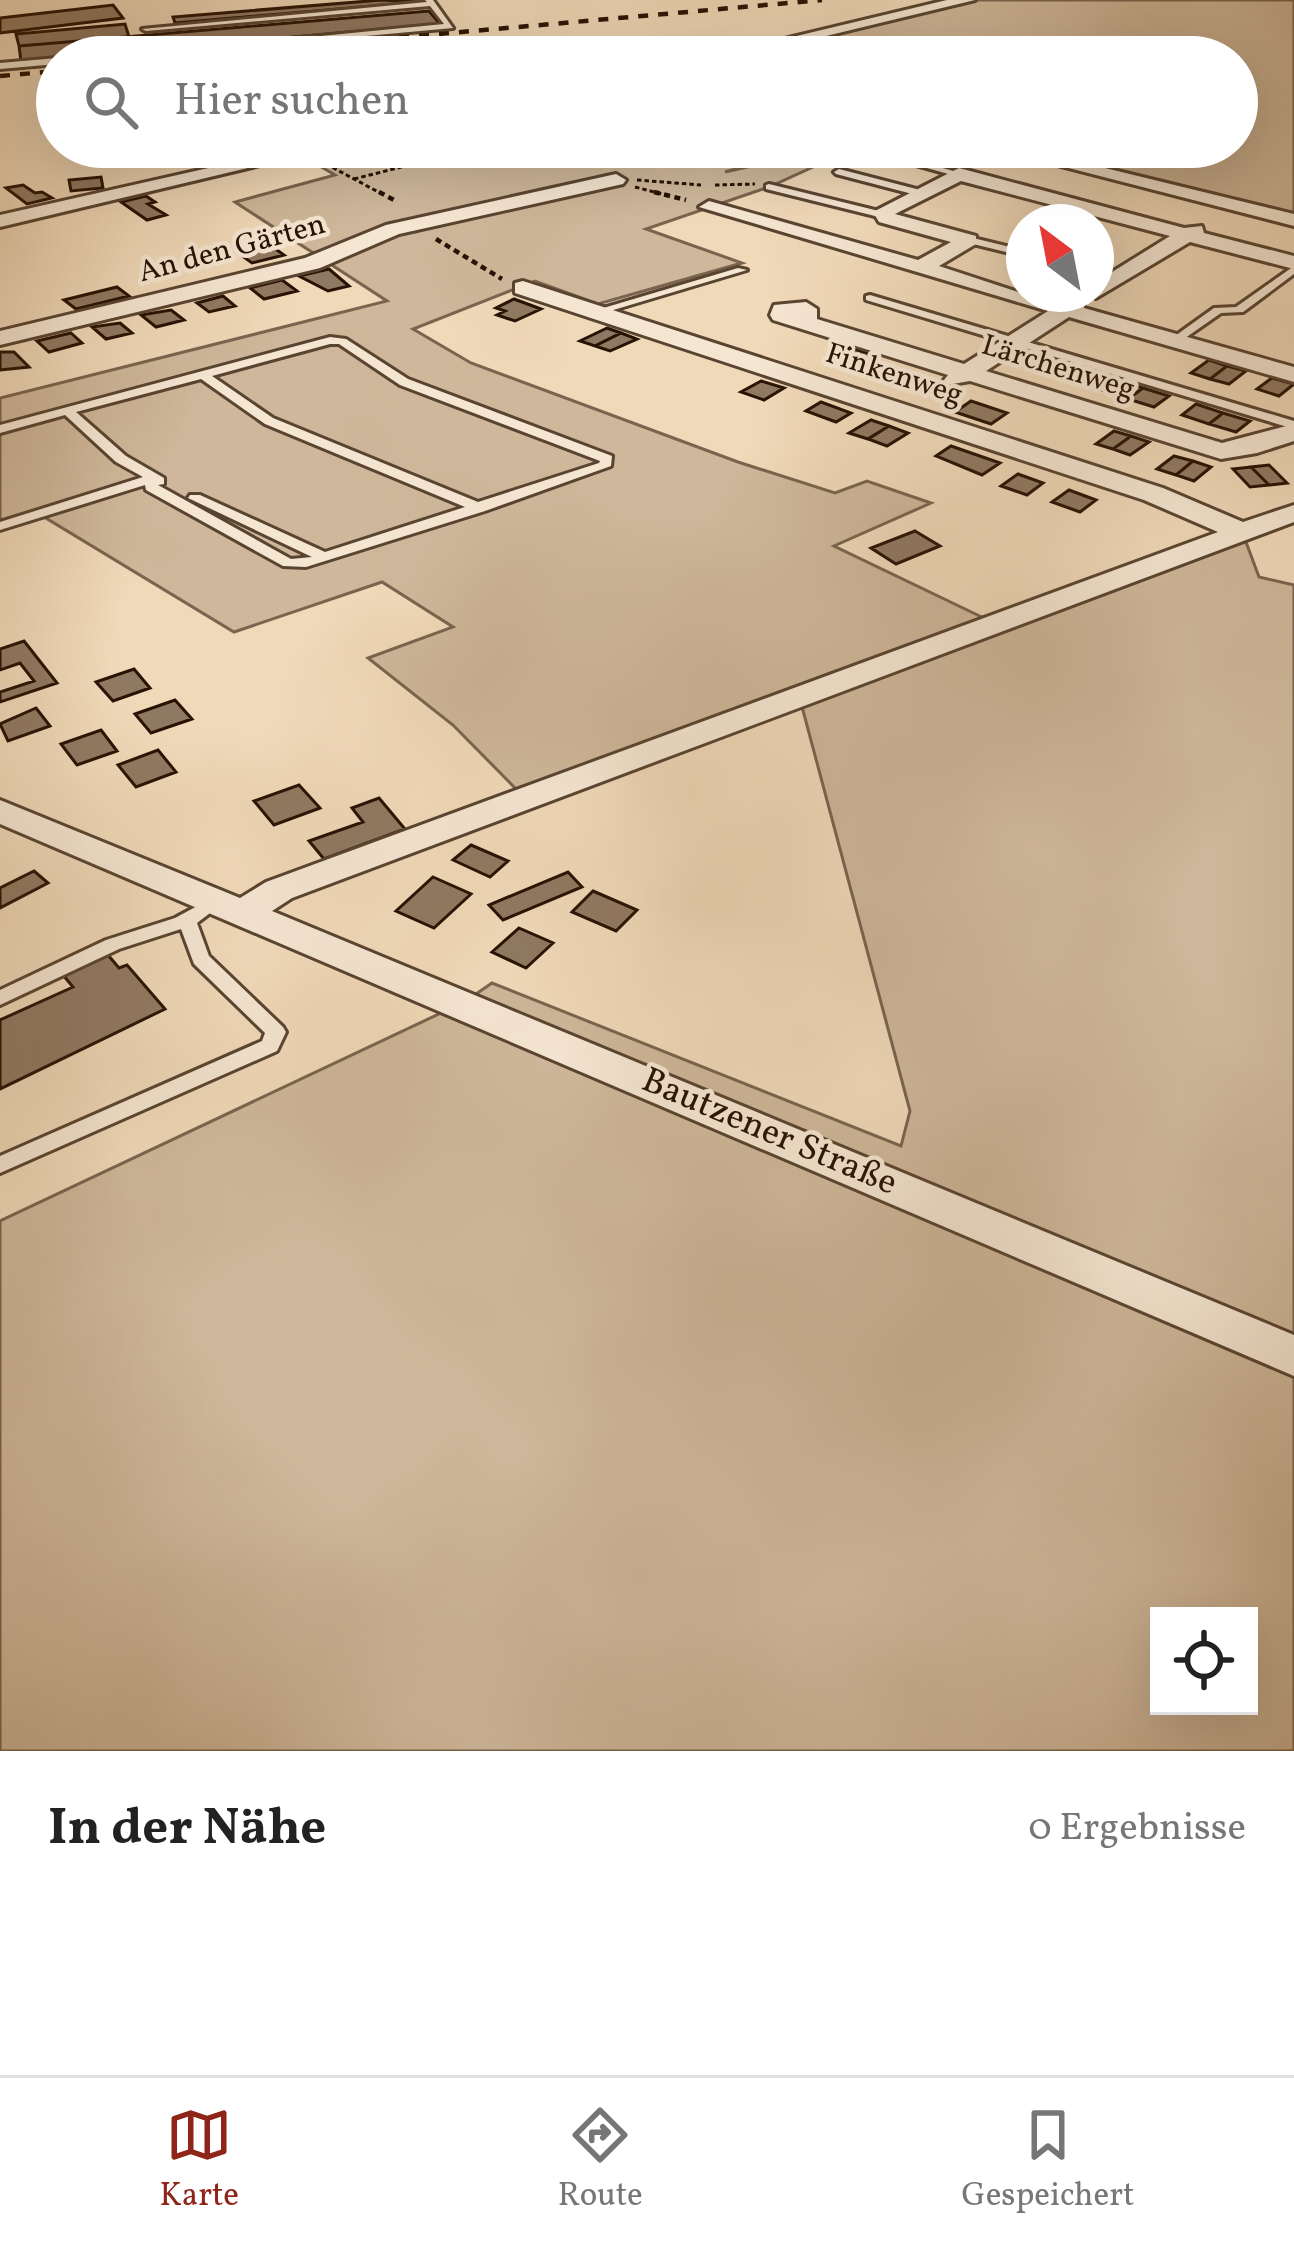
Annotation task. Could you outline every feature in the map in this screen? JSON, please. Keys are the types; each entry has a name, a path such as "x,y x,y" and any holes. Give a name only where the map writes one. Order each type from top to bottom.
{"street":[{"path":"809,36 967,0"},
{"path":"0,220 244,168"},
{"path":"1081,168 1294,220"},
{"path":"883,215 959,174 1294,266"},
{"name":"An den Gärten","path":"0,338 312,263 413,225 609,180"},
{"path":"1114,279 1234,206"},
{"path":"709,207 1006,292"},
{"path":"883,215 969,240"},
{"path":"920,268 969,240"},
{"name":"Finkenweg","path":"523,288 851,396 907,410 973,438 1189,503 1242,532"},
{"path":"907,410 1061,312"},
{"path":"1076,312 1294,375"},
{"name":"Lärchenweg","path":"805,322 1221,451 1248,448 1294,428"},
{"path":"1266,367 1294,358"},
{"path":"215,914 1294,513"},
{"name":"Bautzener Straße","path":"0,811 215,914 1294,1356"}],"lane":[{"path":"146,29 430,2 450,26 340,36"},
{"path":"0,66 36,63"},
{"path":"936,168 959,174"},
{"path":"839,172 920,193"},
{"path":"770,187 883,215"},
{"path":"969,240 1006,249"},
{"path":"1174,341 1218,310 1238,310 1294,266"},
{"path":"596,312 742,270"},
{"path":"870,298 1294,428"},
{"path":"0,429 330,340 342,341 404,382 608,459 604,466 479,508 327,557 288,563 151,487 153,478"},
{"path":"202,374 216,379 269,421 479,508"},
{"path":"67,411 122,459 153,478"},
{"path":"0,526 153,478"},
{"path":"0,998 72,960 139,934 215,914"},
{"path":"0,1165 270,1046 276,1032 202,959 215,914"}],"path":[{"path":"340,168 396,201"},
{"path":"354,179 399,168"},
{"path":"609,180 617,168"},
{"path":"609,180 770,187"},
{"path":"609,180 709,207"},
{"path":"413,225 495,276"}],"shaded area":[{"path":"967,0 1294,0 1294,220 1089,168 1258,168 1258,36 811,36"},
{"path":"323,168 739,168 725,172 811,168 646,229 742,263 598,304 535,281 413,329 471,363 738,462 835,493 867,481 931,503 834,546 990,621 517,790 453,725 368,658 453,627 382,582 234,632 39,514 0,526 0,398 387,301 235,202 335,175"},
{"path":"1243,534 1259,577 1294,585 1294,1355 463,1003 492,983 901,1146 910,1111 801,703"},
{"path":"460,1004 1294,1358 1294,1751 0,1751 0,1221"}],"building":[{"path":"381,0 421,2 175,23 173,17"},
{"path":"113,5 123,18 0,33 0,18"},
{"path":"429,11 440,24 304,36 136,36"},
{"path":"125,24 129,36 36,36 36,45 19,46 16,34"},
{"path":"36,45 36,60 21,61 19,46"},
{"path":"101,177 103,188 71,191 69,180"},
{"path":"23,185 52,198 27,204 6,188"},
{"path":"146,196 155,202 148,204 166,215 147,220 121,202"},
{"path":"270,245 284,255 252,263 238,253"},
{"path":"329,269 349,286 328,291 299,276"},
{"path":"282,280 297,291 264,299 250,288"},
{"path":"117,287 129,296 76,309 64,300"},
{"path":"223,296 235,306 209,312 197,303"},
{"path":"514,299 541,309 515,321 497,315 505,311 496,308"},
{"path":"171,310 184,320 156,327 141,315"},
{"path":"120,323 132,333 106,339 92,327"},
{"path":"607,328 621,333 595,346 580,341"},
{"path":"71,333 82,343 49,352 37,341"},
{"path":"621,333 637,339 610,351 595,346"},
{"path":"851,348 874,355 856,366 833,358"},
{"path":"0,352 14,352 29,367 0,370"},
{"path":"1039,357 1064,365 1049,375 1024,367"},
{"path":"1209,360 1227,366 1210,379 1191,373"},
{"path":"1064,365 1089,372 1074,383 1049,375"},
{"path":"1227,366 1246,371 1229,384 1210,379"},
{"path":"1272,378 1294,384 1279,396 1257,389"},
{"path":"1117,380 1143,388 1128,399 1102,390"},
{"path":"761,381 784,388 764,400 741,392"},
{"path":"1143,388 1169,396 1154,407 1128,399"},
{"path":"971,401 1007,413 991,424 955,412"},
{"path":"821,402 851,413 836,422 806,411"},
{"path":"1196,404 1223,413 1209,424 1182,415"},
{"path":"1223,413 1250,421 1236,432 1209,424"},
{"path":"871,420 889,426 868,439 849,433"},
{"path":"889,426 908,433 887,446 868,439"},
{"path":"1114,431 1131,436 1113,449 1096,444"},
{"path":"1131,436 1149,442 1130,455 1113,449"},
{"path":"951,446 1000,463 982,475 936,456"},
{"path":"1174,456 1193,461 1176,475 1157,469"},
{"path":"1193,461 1211,467 1194,481 1176,475"},
{"path":"1269,465 1287,483 1269,485 1251,467"},
{"path":"1251,467 1269,485 1250,487 1233,469"},
{"path":"1018,474 1043,483 1027,495 1001,486"},
{"path":"1069,490 1096,500 1080,512 1052,502"},
{"path":"915,531 940,546 896,564 871,548"},
{"path":"24,641 57,683 0,702 0,692 34,681 20,663 0,670 0,649"},
{"path":"134,669 150,688 113,701 96,682"},
{"path":"175,700 192,719 151,733 135,714"},
{"path":"36,708 50,726 8,741 0,724"},
{"path":"101,730 117,751 77,765 61,744"},
{"path":"158,750 176,772 136,787 118,765"},
{"path":"299,785 320,808 274,825 254,801"},
{"path":"379,798 405,829 324,859 309,841 363,822 352,808"},
{"path":"471,845 508,861 490,877 453,860"},
{"path":"34,871 48,883 0,908 0,888"},
{"path":"568,872 582,887 503,920 489,905"},
{"path":"433,877 471,894 434,928 396,911"},
{"path":"593,891 637,910 616,931 572,912"},
{"path":"519,928 553,943 526,968 492,952"},
{"path":"108,955 119,968 127,965 165,1009 0,1089 0,1020 73,987 63,975"}],"railway":[{"path":"417,36 822,0"},
{"path":"0,76 36,73"}]}
